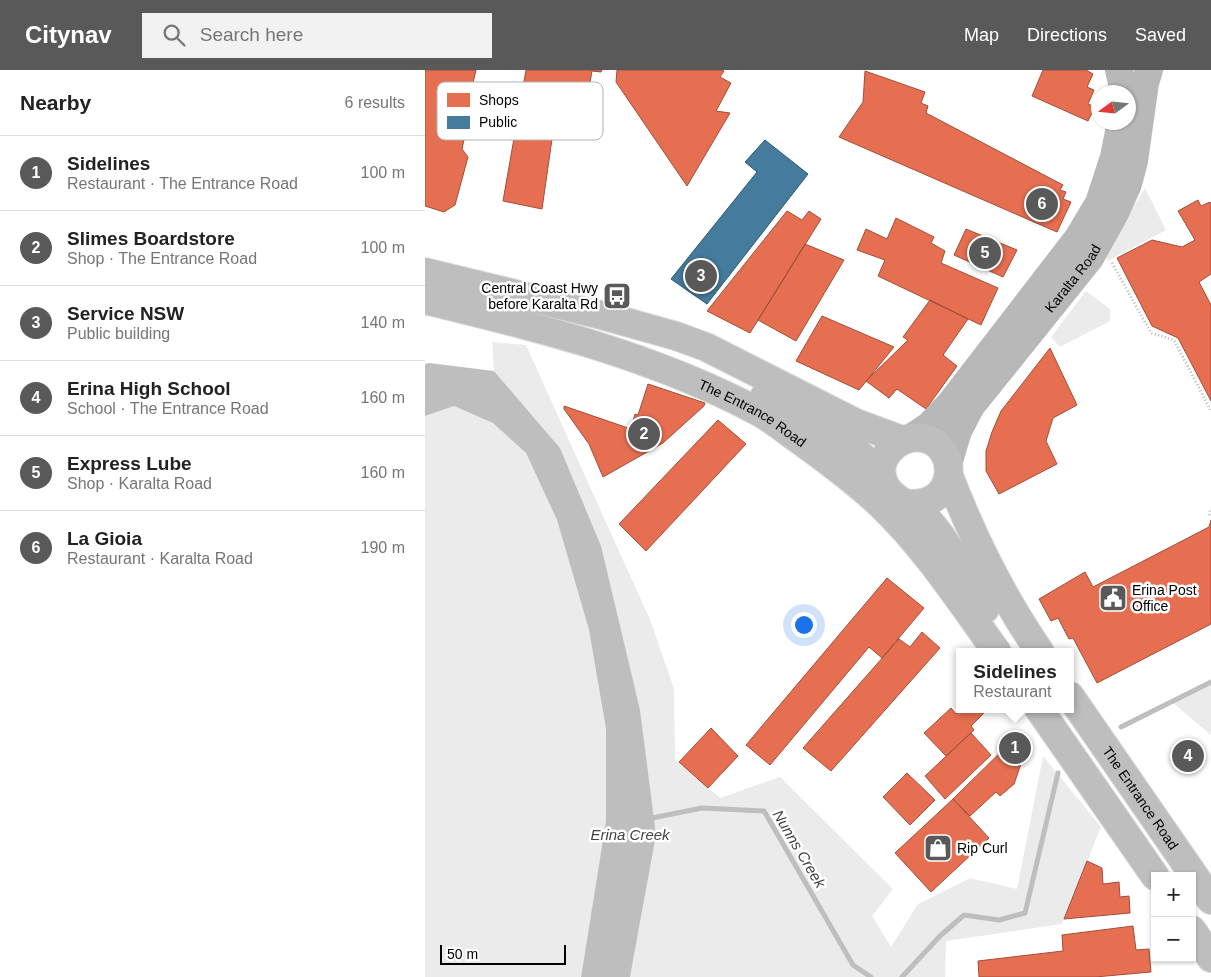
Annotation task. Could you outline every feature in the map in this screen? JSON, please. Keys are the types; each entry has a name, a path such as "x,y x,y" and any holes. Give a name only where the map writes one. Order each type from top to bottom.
{"highway":[{"path":"425,272 601,315 676,336 706,347 856,423 906,439 924,438 936,444 944,454 988,566 1037,648"},
{"name":"The Entrance Road","path":"425,300 596,344 708,387 759,412 830,461 881,505 929,559 994,648"},
{"path":"596,344 673,361 728,381 772,400 853,448 882,478 893,497 921,513 940,536 1010,648"},
{"path":"882,478 882,466 885,456 892,446 906,439"},
{"path":"904,503 916,505 928,502 939,496 946,486 949,470"},
{"name":"The Entrance Road","path":"1074,702 1211,900"},
{"path":"1042,713 1152,872"},
{"path":"1047,713 1067,748"},
{"path":"1196,936 1211,958"}],"street":[{"path":"1119,70 1122,85"},
{"name":"Karalta Road","path":"949,470 958,431 971,406 1090,258 1115,213 1128,184 1134,161 1145,83 1149,70"},
{"name":"Karalta Road","path":"906,439 930,425 950,404 1078,238 1099,203 1114,157 1119,130"}],"path":[{"path":"1108,256 1151,333 1174,340 1211,411"},
{"path":"1209,515 1211,508"}],"shaded area":[{"path":"1145,188 1166,230 1108,261 1104,254"},
{"path":"1086,291 1110,309 1110,321 1060,347 1051,337"},
{"path":"492,342 526,345 651,622 674,689 675,759 720,798 780,777 893,889 872,916 891,947 918,904 970,878 1017,889 1043,756 1101,827 1062,924 946,941 945,977 630,977 656,835 560,448 494,371"},
{"path":"454,406 493,423 526,453 557,520 589,630 606,729 606,822 581,977 425,977 425,416"},
{"path":"1211,679 1211,735 1173,703"}],"water":[{"name":"Erina Creek","path":"425,364 494,371 560,448 601,546 640,710 656,835 630,977 581,977 606,821 606,729 589,630 557,520 526,453 493,423 454,406 425,416"}],"building: Shops":[{"path":"425,70 476,70 473,82 437,82 437,140 464,140 462,149 468,157 455,205 444,212 425,206"},
{"path":"526,70 602,70 601,72 592,71 590,82 524,82"},
{"path":"617,70 724,71 720,77 731,83 716,111 730,113 687,186 616,82"},
{"path":"1043,70 1086,70 1093,74 1087,87 1091,89 1091,97 1088,104 1091,105 1091,115 1088,121 1032,96"},
{"path":"865,71 925,92 921,103 928,106 926,113 1063,185 1060,190 1066,192 1063,199 1071,202 1057,232 839,137 863,102"},
{"path":"514,140 552,140 542,209 503,201"},
{"path":"1198,200 1201,206 1210,202 1211,204 1211,274 1199,282 1211,305 1211,401 1178,338 1152,326 1117,258 1152,240 1182,247 1195,240 1178,211"},
{"path":"787,211 802,220 809,211 821,219 750,333 707,311"},
{"path":"896,218 934,237 931,243 945,251 941,263 998,288 981,325 878,276 885,260 857,250 866,229 887,239"},
{"path":"966,229 1017,250 1003,277 954,255"},
{"path":"805,244 844,260 796,341 758,320"},
{"path":"930,300 968,319 943,355 957,366 926,409 897,389 889,398 866,381 908,340 903,337"},
{"path":"822,316 894,347 859,390 796,361"},
{"path":"1050,348 1077,405 1053,418 1046,441 1057,464 999,494 986,471 986,451 992,432 1001,411"},
{"path":"648,384 705,403 704,406 663,443 603,477 589,444 564,409 564,406 631,429 635,414 638,415"},
{"path":"718,420 746,444 646,551 619,524"},
{"path":"1211,520 1211,624 1097,683 1073,638 1069,639 1058,618 1051,621 1039,599 1085,572 1093,587 1209,527"},
{"path":"887,578 924,608 882,658 869,647 770,765 746,745"},
{"path":"922,632 940,648 831,771 803,748 899,639 910,647"},
{"path":"951,708 956,714 984,713 971,726 974,730 946,756 924,733"},
{"path":"711,728 738,756 708,788 679,762"},
{"path":"971,733 991,755 945,799 925,776"},
{"path":"1016,737 1024,745 1021,756 1023,758 1014,784 1000,796 996,792 970,816 953,799"},
{"path":"907,773 935,800 910,825 883,797"},
{"path":"953,799 989,838 931,892 895,853"},
{"path":"1087,861 1102,868 1103,884 1119,882 1120,897 1129,896 1130,913 1064,919"},
{"path":"1133,926 1136,950 1149,949 1151,972 1095,977 979,977 978,961 1063,951 1062,935"}],"building: Public":[{"path":"765,140 808,174 707,304 671,279 757,172 745,162"}],"waterway":[{"name":"Nunns Creek","path":"1121,727 1211,682"},
{"name":"Nunns Creek","path":"902,977 940,936 964,915 999,920 1025,913 1058,773"},
{"name":"Nunns Creek","path":"647,819 702,808 764,811 853,965 871,977"}],"place":[{"name":"La Gioia","path":"1042,204"},
{"name":"Express Lube","path":"985,253"},
{"name":"Service NSW","path":"701,276"},
{"name":"Central Coast Hwy before Karalta Rd","path":"617,296"},
{"name":"Slimes Boardstore","path":"644,434"},
{"name":"Erina Post Office","path":"1113,598"},
{"name":"Sidelines","path":"1015,748"},
{"name":"Erina High School","path":"1188,756"},
{"name":"Rip Curl","path":"938,848"}]}
